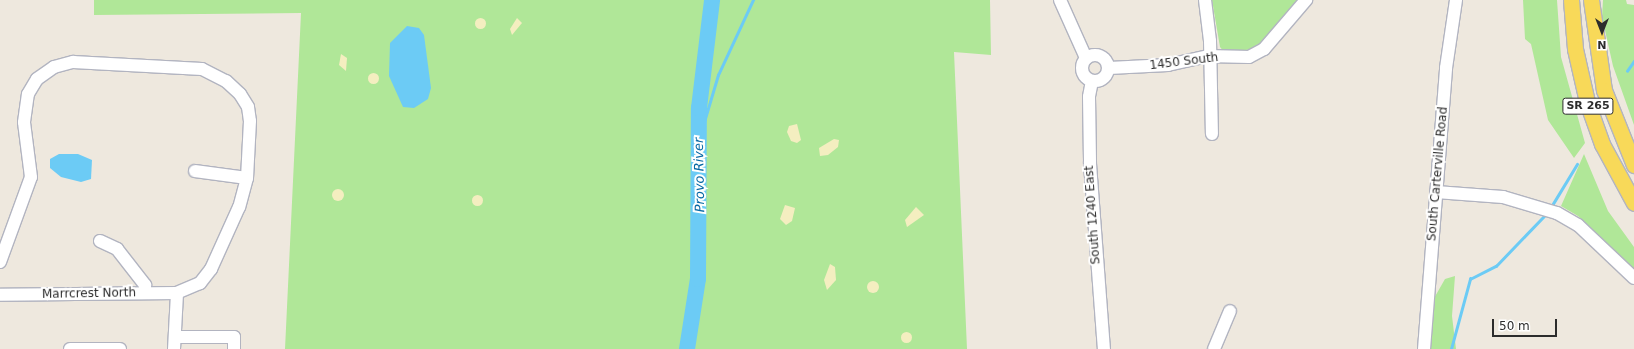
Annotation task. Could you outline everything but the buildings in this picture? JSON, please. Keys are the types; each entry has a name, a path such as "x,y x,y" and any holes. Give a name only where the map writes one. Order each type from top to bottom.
{"main road":[{"name":"SR 265","path":"1571,0 1575,49 1587,102 1605,150 1634,203"},
{"name":"SR 265","path":"1591,0 1604,90 1634,165"}],"street":[{"path":"1060,0 1086,58 1082,73 1092,81 1105,77 1109,68 1100,55 1086,58"},
{"path":"1205,0 1212,134"},
{"name":"1450 South","path":"1109,68 1168,65 1208,56 1249,57 1264,49 1306,0"},
{"name":"South Carterville Road","path":"1424,349 1436,192 1456,0"},
{"path":"0,262 31,176 24,122 28,94 36,79 54,67 73,62 202,69 226,81 248,107 247,178 239,207 211,269 200,283 177,293 176,337 174,349"},
{"name":"South 1240 East","path":"1092,81 1089,97 1090,164 1104,349"},
{"path":"195,171 247,178"},
{"path":"1436,192 1503,196 1536,204 1557,213 1578,225 1634,278"},
{"path":"100,241 117,249 145,285 145,293"},
{"name":"Marrcrest North","path":"0,295 177,293"},
{"path":"1214,349 1230,311"},
{"path":"176,337 234,337 234,349"},
{"path":"70,349 120,349"}],"green space":[{"path":"94,0 990,0 991,55 954,52 967,349 285,349 301,13 94,15"},
{"path":"1212,0 1302,0 1256,48 1236,52 1224,52 1220,47"},
{"path":"1523,0 1557,0 1561,57 1585,143 1574,158 1548,120 1531,44 1525,39"},
{"path":"1603,0 1626,0 1627,4 1634,5 1634,125 1613,66 1602,17"},
{"path":"1584,154 1608,211 1634,247 1634,269 1578,216 1561,206"},
{"path":"1455,276 1452,316 1456,349 1430,349 1433,300 1445,279"}],"sand":[{"path":"480,17 484,19 486,23 484,27 480,29 476,27 474,23 476,19"},
{"path":"517,18 522,23 512,35 510,29"},
{"path":"341,54 347,58 346,71 339,65"},
{"path":"373,72 377,74 379,78 377,82 373,84 369,82 367,78 369,74"},
{"path":"797,124 801,140 797,143 791,141 787,132 789,126"},
{"path":"834,139 839,140 838,147 828,155 820,156 819,148"},
{"path":"338,189 342,191 344,195 342,199 338,201 334,199 332,195 334,191"},
{"path":"477,194 481,196 483,200 481,204 477,206 473,204 471,200 473,196"},
{"path":"785,205 795,208 792,221 786,225 780,219"},
{"path":"916,207 924,215 907,227 905,220"},
{"path":"830,264 835,267 836,280 827,290 824,280"},
{"path":"875,281 878,282 878,292 871,293 868,292 867,285 868,282"},
{"path":"904,332 908,332 910,333 910,341 904,342 901,339 901,335"}],"water":[{"path":"407,26 419,28 424,35 431,88 428,99 414,108 403,107 389,76 390,43"},
{"path":"59,154 78,154 92,160 91,179 81,182 61,177 50,168 50,159"}],"waterway":[{"name":"Provo River","path":"687,349 698,279 699,108 712,0"},
{"path":"698,142 718,75 753,0"},
{"path":"1627,71 1634,61"},
{"path":"1551,207 1577,164"},
{"path":"1451,349 1470,279 1496,266 1547,213"}]}
